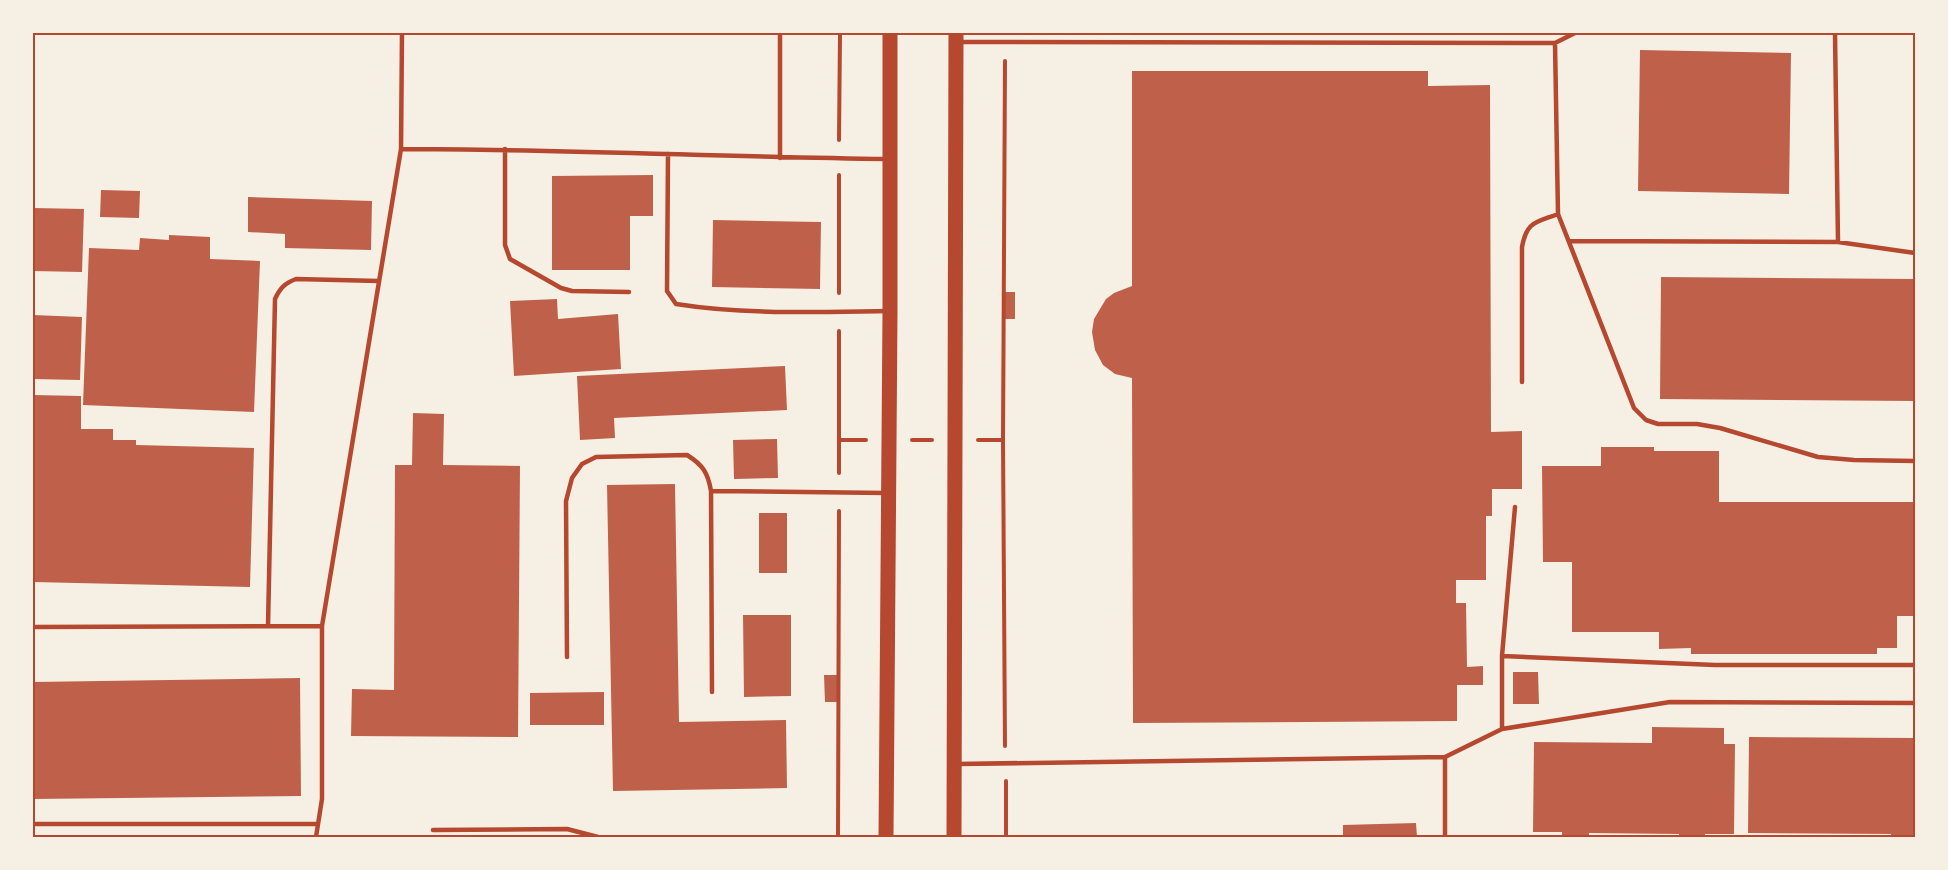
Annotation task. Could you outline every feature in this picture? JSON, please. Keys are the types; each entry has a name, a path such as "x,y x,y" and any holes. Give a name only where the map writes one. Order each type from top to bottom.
{"main road":[{"path":"886,837 890,440 890,33"},
{"path":"954,837 956,38"}],"lane":[{"path":"316,837 322,799 322,626 401,149 402,33"},
{"path":"780,33 780,158"},
{"path":"956,38 1005,42 1555,43 1575,33"},
{"path":"1835,33 1838,242"},
{"path":"1555,43 1558,214 1634,408 1646,420 1659,424 1697,424 1720,428 1818,457 1915,461"},
{"path":"401,149 505,149 780,158 890,159"},
{"path":"505,149 505,245 510,259 561,288 572,291 629,292"},
{"path":"668,154 667,291 676,304 707,309 766,312 890,311"},
{"path":"1522,382 1523,239 1525,231 1532,224 1558,214"},
{"path":"1569,241 1838,242 1915,253"},
{"path":"268,626 275,299 280,288 287,282 297,279 379,281"},
{"path":"567,657 566,501 572,478 582,464 596,457 687,455 699,462 708,473 711,491 712,692"},
{"path":"711,491 889,493"},
{"path":"1502,729 1502,656 1515,507"},
{"path":"33,627 322,626"},
{"path":"1502,656 1715,665 1915,665"},
{"path":"954,764 1445,757 1502,729 1670,702 1915,703"},
{"path":"1445,757 1445,837"},
{"path":"33,824 318,824"},
{"path":"434,830 567,828 598,837"}],"path":[{"path":"838,837 840,33"},
{"path":"1005,42 1003,440 1006,837"},
{"path":"840,440 1003,440"}],"building":[{"path":"1640,50 1791,53 1789,194 1638,191"},
{"path":"1132,71 1428,71 1428,86 1490,85 1491,432 1522,431 1522,489 1492,489 1492,516 1486,516 1486,580 1456,580 1456,603 1466,603 1467,667 1483,666 1483,685 1457,685 1457,721 1133,723 1132,378 1115,374 1103,365 1095,350 1092,332 1094,319 1106,299 1132,286"},
{"path":"653,175 653,216 630,216 630,270 552,270 552,176"},
{"path":"101,190 140,191 139,218 100,217"},
{"path":"248,197 372,201 371,250 285,248 285,234 248,232"},
{"path":"33,208 84,209 82,272 33,271"},
{"path":"713,220 821,222 820,289 712,287"},
{"path":"169,235 210,237 210,259 260,261 254,412 83,405 89,248 139,250 140,238 169,240"},
{"path":"1661,277 1915,279 1915,401 1660,399"},
{"path":"1004,292 1015,292 1015,319 1004,319"},
{"path":"557,299 558,319 618,314 621,369 514,376 510,301"},
{"path":"33,315 82,317 80,380 33,379"},
{"path":"785,366 787,410 614,418 615,438 580,440 577,376"},
{"path":"33,395 81,396 81,429 113,429 113,440 136,440 136,445 254,448 250,587 33,582"},
{"path":"413,413 444,414 443,465 520,466 518,737 351,736 352,689 394,690 395,465 412,465"},
{"path":"777,439 778,478 734,479 733,440"},
{"path":"1601,447 1654,447 1654,451 1719,451 1719,502 1915,502 1915,616 1897,616 1897,648 1877,648 1877,654 1691,654 1691,648 1659,649 1659,632 1572,632 1572,562 1543,562 1542,466 1601,466"},
{"path":"675,484 679,722 786,720 787,788 613,791 607,485"},
{"path":"759,513 787,513 787,573 759,573"},
{"path":"743,615 791,615 791,696 744,697"},
{"path":"1513,672 1538,672 1539,704 1513,704"},
{"path":"824,675 838,675 838,702 825,702"},
{"path":"300,678 301,796 33,799 33,682"},
{"path":"604,692 604,725 530,725 530,693"},
{"path":"1652,727 1724,728 1724,744 1735,744 1734,834 1679,837 1679,834 1589,833 1589,837 1562,837 1562,832 1533,832 1534,742 1652,743"},
{"path":"1749,737 1915,738 1915,837 1891,837 1891,834 1748,833"},
{"path":"1416,823 1417,837 1343,837 1343,825"}]}
